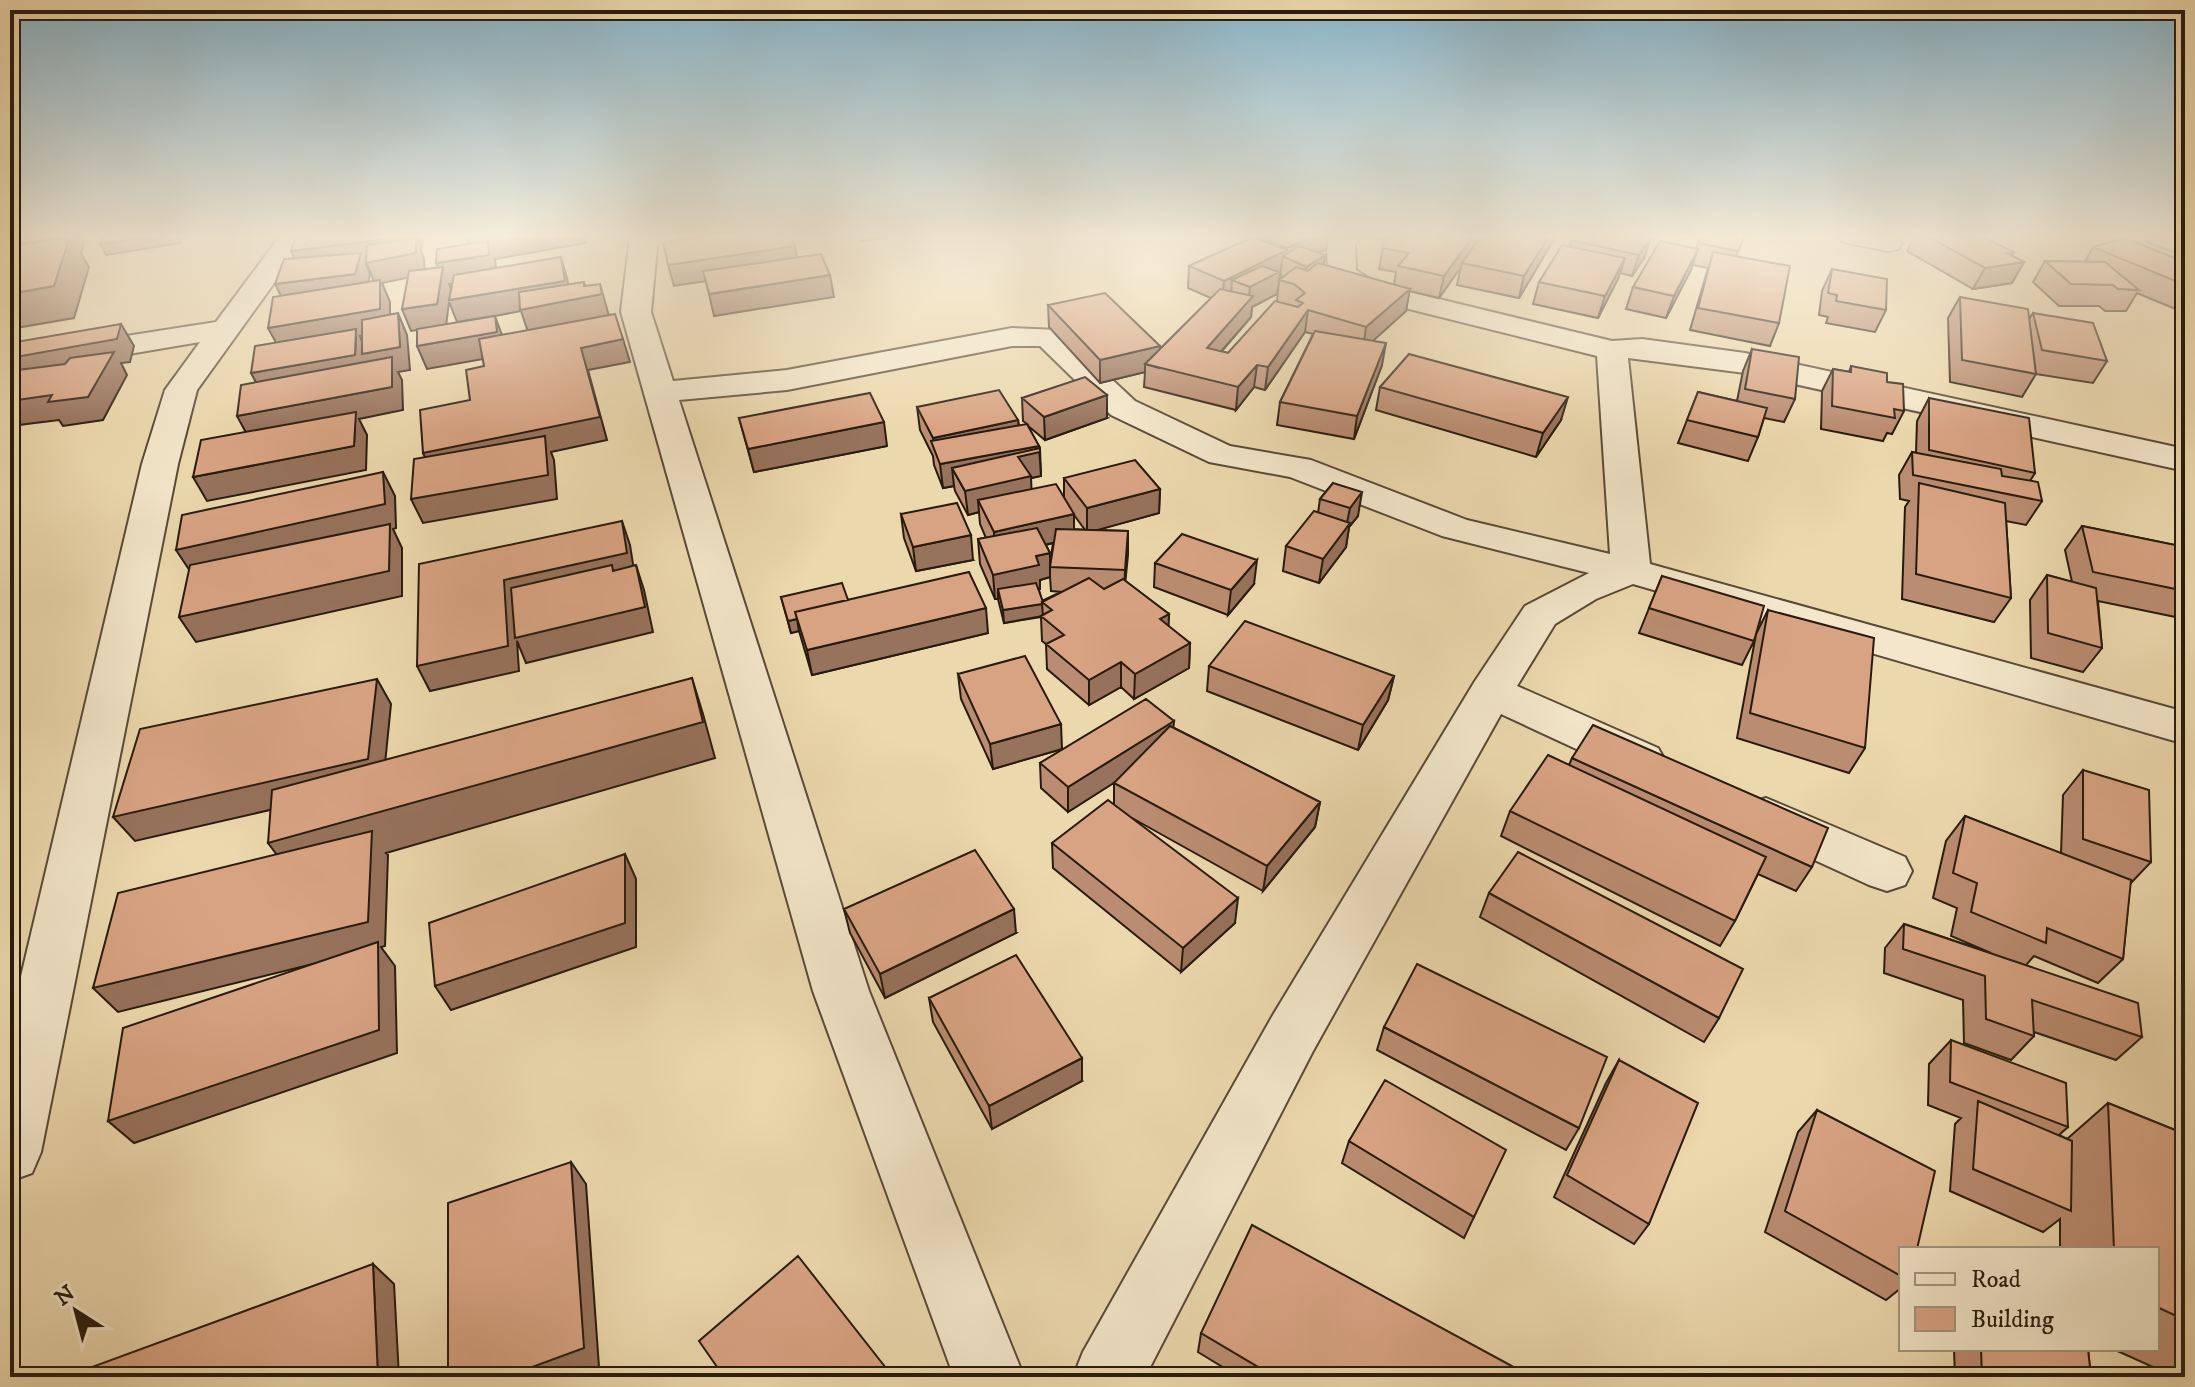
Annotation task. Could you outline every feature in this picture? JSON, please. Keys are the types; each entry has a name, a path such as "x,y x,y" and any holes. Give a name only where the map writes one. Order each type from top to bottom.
{"street":[{"path":"10,1152 160,464 181,390 247,301"},
{"path":"637,301 636,312 841,991 989,1377"},
{"path":"1411,301 1612,350 1642,348 1745,363 2185,460"},
{"path":"10,364 226,329"},
{"path":"660,392 787,380 1012,337 1048,337 1123,408 1221,455 1298,468 1455,528 1631,571 2185,728"},
{"path":"1612,350 1631,571"},
{"path":"1108,1377 1293,1033 1491,692 1540,615 1582,590 1631,571"},
{"path":"1491,692 1675,775"},
{"path":"1731,801 1887,871"}],"building":[{"path":"272,301 380,301 380,309 268,328"},
{"path":"404,301 438,301 437,304 402,309"},
{"path":"519,301 568,301 520,310"},
{"path":"1068,301 1113,301 1160,346 1100,360 1048,305"},
{"path":"1208,301 1249,301 1207,348 1228,353 1275,301 1298,307 1303,303 1298,301 1396,301 1366,327 1308,310 1268,367 1257,365 1238,387 1145,364"},
{"path":"1700,301 1783,301 1779,323 1698,308"},
{"path":"1836,301 1886,301 1886,310"},
{"path":"1960,301 1981,301 2028,309 2036,374 1962,360"},
{"path":"398,313 400,347 362,354 362,320"},
{"path":"2033,313 2093,323 2107,361 2042,350"},
{"path":"615,314 623,339 581,348 600,417 423,453 420,410 470,400 466,370 484,366 479,339"},
{"path":"495,316 497,332 417,346 417,329"},
{"path":"121,324 117,339 10,358 10,343"},
{"path":"356,329 355,355 251,373 255,346"},
{"path":"1315,331 1386,343 1357,416 1280,402"},
{"path":"1752,349 1799,357 1795,399 1745,389"},
{"path":"114,352 88,397 48,402 52,395 10,401 10,371 65,364 70,358"},
{"path":"1409,354 1568,397 1543,433 1380,387"},
{"path":"392,357 392,387 237,416 241,385"},
{"path":"1851,366 1887,373 1887,382 1903,384 1904,411 1894,409 1895,418 1832,406 1833,369 1851,372"},
{"path":"1085,377 1107,395 1044,417 1022,398"},
{"path":"999,390 1018,420 933,438 917,407"},
{"path":"1698,392 1767,408 1758,437 1687,420"},
{"path":"870,393 884,422 748,449 739,418"},
{"path":"1929,398 2029,418 2035,473 1929,450"},
{"path":"356,412 354,446 193,477 201,440"},
{"path":"1027,424 1039,446 940,464 931,441"},
{"path":"545,436 548,475 411,499 414,459"},
{"path":"1040,448 1040,452 1018,457 1031,476 965,491 952,468"},
{"path":"1912,452 2001,469 2002,476 2038,482 2042,501 1913,475"},
{"path":"1135,460 1160,489 1087,508 1064,478"},
{"path":"383,472 385,504 176,550 182,515"},
{"path":"1333,483 1362,492 1350,508 1320,499"},
{"path":"1919,483 2005,503 2011,598 1916,574"},
{"path":"1056,484 1074,514 994,532 978,500"},
{"path":"957,503 971,535 913,547 901,514"},
{"path":"1314,511 1350,523 1323,559 1286,546"},
{"path":"622,521 627,553 504,580 508,646 417,666 419,564"},
{"path":"390,524 389,571 179,617 190,565"},
{"path":"2082,526 2185,547 2185,591 2093,572"},
{"path":"1037,528 1050,553 1036,556 1039,565 993,575 978,539"},
{"path":"1056,529 1128,531 1125,570 1050,567"},
{"path":"1182,534 1257,560 1231,590 1155,563"},
{"path":"612,565 613,571 636,565 645,607 515,638 511,588"},
{"path":"969,572 986,608 807,650 795,612"},
{"path":"2047,575 2096,588 2102,648 2048,633"},
{"path":"1662,576 1764,606 1754,641 1649,608"},
{"path":"1089,578 1104,589 1123,579 1169,614 1160,619 1190,643 1135,674 1121,662 1089,680 1046,644 1064,635 1041,616 1052,610 1042,602"},
{"path":"842,583 848,600 795,612 797,619 788,621 781,597"},
{"path":"1036,583 1042,604 1003,610 998,589"},
{"path":"1768,610 1874,638 1865,748 1750,713"},
{"path":"1245,621 1394,676 1363,725 1209,666"},
{"path":"1025,656 1061,724 990,744 958,674"},
{"path":"692,678 703,722 268,843 272,790"},
{"path":"377,679 368,759 113,817 140,729"},
{"path":"1146,699 1174,721 1068,787 1040,763"},
{"path":"1593,725 1828,828 1812,867 1572,758"},
{"path":"1170,726 1320,802 1267,866 1114,783"},
{"path":"1548,755 1766,857 1735,921 1510,811"},
{"path":"2083,770 2149,790 2151,862 2083,839"},
{"path":"1108,800 1238,898 1183,948 1052,843"},
{"path":"1965,816 2131,880 2123,959 2047,928 2046,943 1971,912 1977,883 1953,873"},
{"path":"372,831 368,922 93,988 118,893"},
{"path":"975,850 1014,909 880,974 844,909"},
{"path":"1518,852 1743,969 1719,1018 1489,893"},
{"path":"625,854 625,923 435,986 429,923"},
{"path":"1904,924 2138,1003 2142,1037 2032,1000 2034,1036 1986,1019 1985,976 1903,949"},
{"path":"378,942 379,1030 108,1121 123,1028"},
{"path":"1016,955 1082,1058 989,1106 929,998"},
{"path":"1417,964 1607,1057 1579,1128 1384,1027"},
{"path":"1951,1040 2066,1083 2068,1127 1950,1082"},
{"path":"1619,1060 1698,1103 1649,1224 1567,1175"},
{"path":"1385,1080 1506,1150 1474,1217 1349,1141"},
{"path":"1978,1101 2072,1141 2071,1211 1973,1169"},
{"path":"2108,1103 2185,1134 2185,1320 2159,1308 2159,1247 2114,1247"},
{"path":"1817,1110 1935,1171 1917,1247 1899,1247 1899,1275 1785,1211"},
{"path":"571,1162 584,1348 505,1377 448,1377 448,1203"},
{"path":"1252,1225 1532,1377 1275,1377 1201,1333"},
{"path":"798,1256 893,1377 724,1377 699,1341"},
{"path":"373,1264 378,1377 72,1377 73,1374"},
{"path":"1981,1351 2088,1351 2091,1377 1982,1377"}]}
